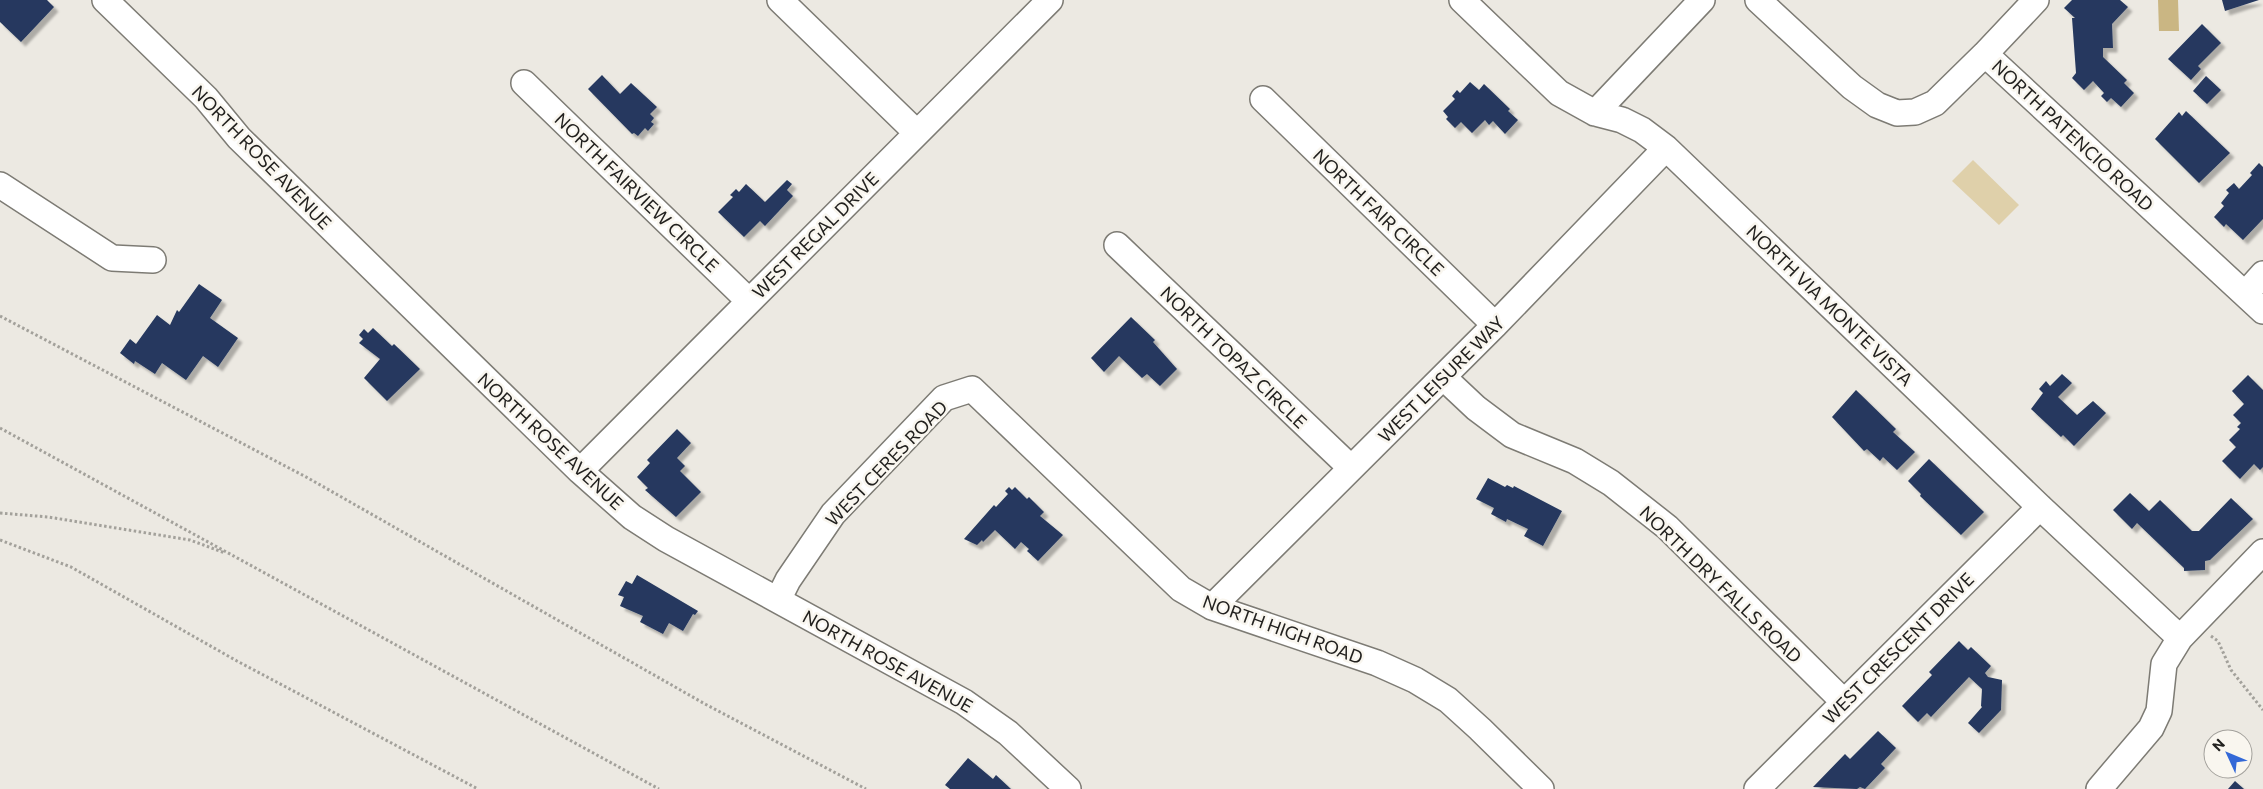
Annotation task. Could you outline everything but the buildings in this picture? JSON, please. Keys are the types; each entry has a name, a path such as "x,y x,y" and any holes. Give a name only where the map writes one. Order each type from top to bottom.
{"street":[{"name":"NORTH ROSE AVENUE","path":"106,0 206,98 239,138 580,471 632,517 666,539 964,702 1008,733 1068,789"},
{"path":"780,0 917,133"},
{"name":"WEST REGAL DRIVE","path":"580,471 1050,0"},
{"name":"NORTH VIA MONTE VISTA","path":"1462,0 1559,93 1595,113 1622,120 1642,130 1666,148 2040,507 2186,632"},
{"path":"1595,113 1702,0"},
{"name":"NORTH PATENCIO ROAD","path":"1758,0 1852,87 1877,105 1897,113 1915,112 1935,103 1986,54 2263,312"},
{"path":"1986,54 2036,0"},
{"name":"NORTH FAIRVIEW CIRCLE","path":"524,83 749,301"},
{"name":"NORTH FAIR CIRCLE","path":"1263,99 1495,325"},
{"name":"WEST LEISURE WAY","path":"1212,607 1495,325 1666,148"},
{"path":"0,185 112,258 153,260"},
{"name":"NORTH TOPAZ CIRCLE","path":"1117,246 1351,468"},
{"path":"2245,294 2263,274"},
{"name":"NORTH DRY FALLS ROAD","path":"1443,377 1476,408 1512,435 1575,462 1603,478 1667,527 1844,702"},
{"name":"WEST CERES ROAD","path":"778,600 788,580 833,514 944,398 972,389"},
{"name":"NORTH HIGH ROAD","path":"972,389 1181,589 1212,607 1377,663 1415,680 1448,700 1480,728 1541,789"},
{"name":"WEST CRESCENT DRIVE","path":"1756,789 2040,507"},
{"path":"2099,789 2151,728 2159,711 2164,664 2186,632 2263,552"}],"path":[{"path":"0,316 308,478 705,704 866,789"},
{"path":"0,428 658,789"},
{"path":"0,512 48,517 190,540 235,557"},
{"path":"0,540 72,567 237,661 478,789"},
{"path":"2186,632 2218,640 2231,670 2263,710"}],"shaded area":[{"path":"2158,0 2178,0 2179,31 2159,31"},
{"path":"1973,160 2019,205 1999,225 1952,181"}]}
